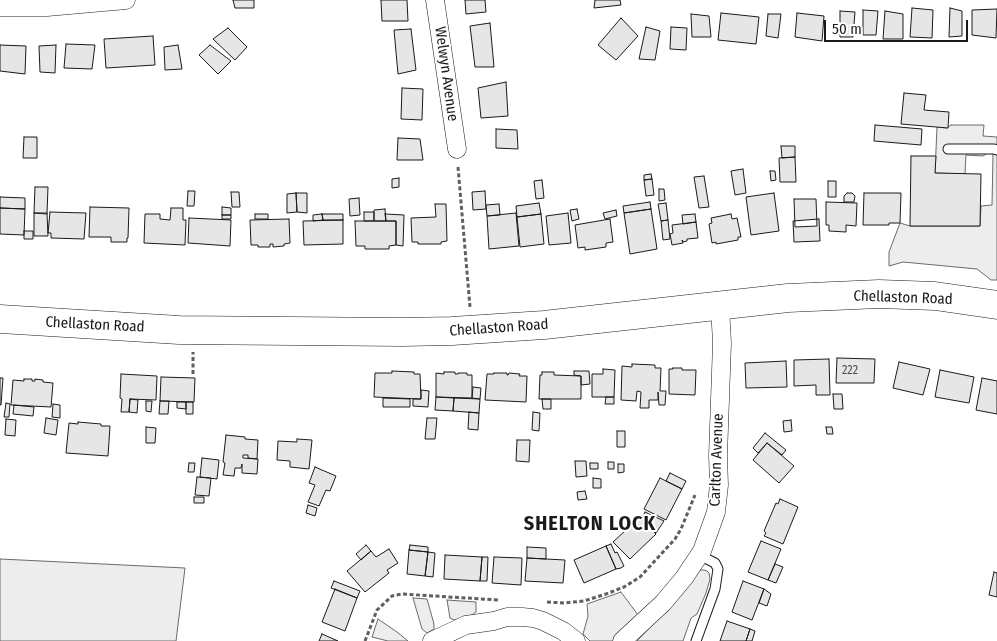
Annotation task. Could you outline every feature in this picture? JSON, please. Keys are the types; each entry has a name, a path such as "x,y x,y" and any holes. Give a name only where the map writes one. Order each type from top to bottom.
{"main road":[{"name":"Chellaston Road","path":"0,319 179,330 402,332 544,325 788,298 879,294 935,296 997,305"}],"street":[{"path":"0,7 126,0"},
{"name":"Welwyn Avenue","path":"436,0 457,149"},
{"name":"Carlton Avenue","path":"622,641 666,599 684,578 702,551 716,512 719,485 718,456 722,343 720,306"},
{"path":"432,641 466,625 507,617 532,618 543,621 563,631 576,641"}],"lane":[{"path":"948,149 997,150"},
{"path":"696,641 715,589 718,569 715,563 699,555"}],"path":[{"path":"457,149 472,330"},
{"path":"545,602 584,602 624,587 640,577 675,539 695,495"},
{"path":"365,641 376,610 392,596 402,594 506,600"}],"shaded area":[{"path":"951,125 984,125 983,136 997,137 997,280 991,280 977,269 903,262 889,266 889,252 900,223 910,226 980,226 981,206 992,205 993,156 991,152 983,156 966,155 965,174 935,173 937,127 947,128"},
{"path":"0,559 185,568 176,641 0,641"},
{"path":"700,570 707,571 710,579 697,614 691,618 683,641 637,641 678,598"},
{"path":"621,592 638,615 628,628 613,641 590,641 583,634 588,616 587,604"},
{"path":"413,598 427,599 434,629 427,633 422,629"},
{"path":"447,600 476,602 476,612 454,620 450,618"},
{"path":"378,619 408,641 388,641 372,637"}],"building":[{"path":"233,0 254,0 254,8 235,8"},
{"path":"381,0 407,0 408,21 382,21"},
{"path":"465,0 485,0 486,12 466,14"},
{"path":"595,0 620,0 621,5 594,8"},
{"path":"912,8 933,10 932,38 910,37"},
{"path":"950,8 962,11 962,36 949,37"},
{"path":"997,9 996,38 972,35 972,10"},
{"path":"863,10 878,11 876,35 863,35"},
{"path":"840,11 855,12 853,37 840,37"},
{"path":"885,11 903,14 903,39 883,39"},
{"path":"721,13 759,17 756,44 718,40"},
{"path":"797,13 824,16 822,41 795,37"},
{"path":"691,14 709,16 711,37 692,37"},
{"path":"768,14 781,14 778,38 766,36"},
{"path":"621,18 638,36 616,60 598,45"},
{"path":"490,23 494,67 475,67 470,26"},
{"path":"646,27 660,31 655,60 639,59"},
{"path":"671,27 687,28 686,50 670,49"},
{"path":"228,28 247,47 235,60 213,39"},
{"path":"411,29 416,70 398,74 394,30"},
{"path":"153,36 155,65 106,68 104,39"},
{"path":"66,44 95,45 92,69 64,68"},
{"path":"0,45 26,46 25,74 0,71"},
{"path":"56,45 55,73 40,72 39,46"},
{"path":"178,45 182,69 165,70 164,47"},
{"path":"210,45 231,61 218,74 199,55"},
{"path":"506,82 508,116 481,118 478,88"},
{"path":"402,88 423,89 422,120 401,119"},
{"path":"904,93 926,95 924,110 949,112 948,128 901,124"},
{"path":"875,125 922,129 921,145 874,141"},
{"path":"496,129 517,130 518,149 496,148"},
{"path":"24,137 37,137 37,158 23,158"},
{"path":"398,138 420,139 423,160 397,160"},
{"path":"781,146 795,146 795,157 782,158"},
{"path":"911,156 936,156 935,173 981,174 980,226 910,226"},
{"path":"795,157 796,182 780,182 779,158"},
{"path":"743,169 746,193 735,195 731,171"},
{"path":"770,171 775,171 776,180 771,181"},
{"path":"651,174 652,179 644,180 644,175"},
{"path":"704,176 709,207 699,208 694,177"},
{"path":"399,178 399,187 392,188 392,179"},
{"path":"652,179 654,195 646,196 644,180"},
{"path":"542,180 544,198 536,199 534,181"},
{"path":"828,181 836,181 836,197 828,197"},
{"path":"35,187 48,187 47,214 34,213"},
{"path":"659,189 664,189 665,200 659,201"},
{"path":"188,191 195,191 194,206 187,206"},
{"path":"485,191 486,209 473,210 472,192"},
{"path":"231,192 239,192 240,207 232,207"},
{"path":"296,193 307,193 307,213 297,212"},
{"path":"296,193 297,212 287,213 287,194"},
{"path":"774,193 779,231 751,235 746,197"},
{"path":"847,193 852,193 855,196 854,202 844,202 844,196"},
{"path":"864,193 901,193 900,223 863,225"},
{"path":"0,197 25,198 25,209 0,208"},
{"path":"359,198 360,215 350,216 349,199"},
{"path":"794,199 816,199 817,226 795,227"},
{"path":"650,202 651,209 624,213 623,206"},
{"path":"826,202 857,203 856,226 846,225 846,232 829,231 829,225 826,225"},
{"path":"539,203 541,214 517,217 516,206"},
{"path":"666,203 668,220 661,221 658,204"},
{"path":"435,204 446,204 447,241 441,242 441,244 418,244 418,242 412,242 411,218 436,217"},
{"path":"499,204 500,215 487,216 486,205"},
{"path":"90,207 129,208 127,242 111,242 111,237 89,237"},
{"path":"222,207 231,208 231,215 222,215"},
{"path":"0,208 25,209 24,235 0,234"},
{"path":"171,208 183,208 183,220 186,220 185,245 144,243 145,214 160,214 160,219 170,220"},
{"path":"385,209 386,221 374,221 374,210"},
{"path":"577,209 579,219 572,221 570,210"},
{"path":"651,209 657,249 630,254 624,213"},
{"path":"616,210 617,216 605,219 603,213"},
{"path":"50,212 86,213 84,239 51,238 51,233 48,233"},
{"path":"364,212 374,212 374,221 364,221"},
{"path":"34,213 47,213 48,236 34,236"},
{"path":"516,213 519,246 489,249 487,216"},
{"path":"568,213 571,243 549,245 546,216"},
{"path":"255,214 268,214 268,219 255,219"},
{"path":"322,214 323,220 313,221 313,215"},
{"path":"322,214 343,214 343,220 323,220"},
{"path":"385,214 404,215 403,246 396,245 396,221 386,221"},
{"path":"541,214 544,244 520,247 517,217"},
{"path":"695,214 696,222 683,224 682,215"},
{"path":"731,214 732,219 737,218 741,237 738,237 738,240 712,243 709,224 712,223 711,218"},
{"path":"222,215 231,215 231,219 222,219"},
{"path":"189,218 231,220 230,246 188,243"},
{"path":"289,219 290,243 284,244 284,246 273,247 273,244 270,244 270,247 251,245 250,220"},
{"path":"610,219 613,242 606,243 606,247 585,250 585,247 578,248 575,225"},
{"path":"819,219 820,241 794,242 793,221"},
{"path":"343,220 343,244 304,245 303,221"},
{"path":"668,220 670,239 663,240 661,221"},
{"path":"355,221 396,221 396,245 389,246 389,249 365,249 365,246 356,246"},
{"path":"696,222 698,238 687,239 687,241 683,242 682,240 683,243 672,245 670,234 673,233 672,225"},
{"path":"24,231 33,231 33,239 24,239"},
{"path":"837,358 875,359 874,383 836,383"},
{"path":"829,359 830,395 816,395 816,385 794,386 794,360"},
{"path":"786,361 787,387 746,388 745,363"},
{"path":"899,362 930,369 923,395 893,388"},
{"path":"632,364 655,365 655,368 661,368 660,391 666,391 665,405 659,405 658,392 658,400 649,400 649,408 640,408 641,392 637,391 636,401 621,400 622,366 632,367"},
{"path":"603,369 615,370 614,397 592,397 592,374 603,374"},
{"path":"669,369 696,370 695,395 669,394"},
{"path":"940,370 974,377 969,403 935,397"},
{"path":"392,371 420,374 421,399 374,397 375,373 392,373"},
{"path":"574,371 589,371 590,384 581,385 581,376 574,375"},
{"path":"444,372 472,375 472,398 436,397 436,373 444,374"},
{"path":"542,372 554,372 554,375 581,376 581,399 539,399 540,375 542,375"},
{"path":"121,374 157,376 156,400 130,399 129,412 121,412"},
{"path":"487,374 527,376 526,402 485,400"},
{"path":"161,377 195,378 194,402 160,401"},
{"path":"0,378 3,378 1,405 0,405"},
{"path":"982,378 997,381 997,414 976,410"},
{"path":"24,379 32,379 32,381 35,381 35,379 43,380 43,382 53,383 51,407 11,405 13,380 24,381"},
{"path":"473,387 481,388 480,399 472,398"},
{"path":"421,390 429,391 428,407 413,406 413,399 421,399"},
{"path":"833,394 842,394 843,409 834,409"},
{"path":"436,397 454,398 453,411 435,410"},
{"path":"606,397 614,397 614,404 605,404"},
{"path":"383,398 410,399 410,407 383,407"},
{"path":"454,398 480,399 479,413 453,411"},
{"path":"130,399 138,400 137,413 129,412"},
{"path":"542,399 551,399 551,409 543,409"},
{"path":"146,401 152,401 151,412 146,411"},
{"path":"160,401 169,401 168,414 159,414"},
{"path":"177,402 186,402 186,409 177,408"},
{"path":"186,402 193,402 193,414 186,414"},
{"path":"6,403 10,404 9,417 4,417"},
{"path":"53,404 60,405 60,418 52,417"},
{"path":"14,405 34,407 33,416 13,414"},
{"path":"469,412 479,413 478,430 468,429"},
{"path":"533,412 540,413 539,431 532,430"},
{"path":"46,418 58,420 56,435 44,433"},
{"path":"427,418 437,418 435,439 425,439"},
{"path":"6,419 16,420 15,436 5,435"},
{"path":"791,420 792,431 784,432 783,421"},
{"path":"78,422 110,426 108,456 66,453 69,423 78,424"},
{"path":"146,427 156,428 155,443 146,443"},
{"path":"826,427 832,427 833,434 827,434"},
{"path":"617,431 625,431 625,447 617,447"},
{"path":"765,433 786,450 782,455 767,443 758,453 753,448"},
{"path":"226,435 258,440 257,474 242,473 242,464 241,468 235,468 234,476 223,475","holes":["243,455 248,455 248,458 255,459 243,458"]},
{"path":"297,439 312,440 309,469 290,467 290,461 277,460 278,441 297,442"},
{"path":"517,440 530,440 529,462 516,461"},
{"path":"767,443 794,466 779,483 753,460"},
{"path":"202,458 219,460 217,479 200,477"},
{"path":"575,461 586,461 587,476 576,477"},
{"path":"608,462 614,462 614,469 608,469"},
{"path":"189,463 195,463 194,472 188,472"},
{"path":"590,463 598,463 598,469 590,469"},
{"path":"618,464 624,464 624,472 618,473"},
{"path":"315,467 336,476 330,491 326,490 319,506 308,502 315,485 309,483"},
{"path":"670,473 686,481 682,489 666,481"},
{"path":"197,477 211,478 209,496 195,495"},
{"path":"593,478 601,479 601,488 593,488"},
{"path":"660,478 682,489 666,520 644,509"},
{"path":"585,491 587,499 578,500 577,492"},
{"path":"194,497 204,497 204,503 194,503"},
{"path":"780,499 798,507 783,544 764,536 766,533 764,531 776,503 778,504"},
{"path":"308,505 317,508 315,516 306,513"},
{"path":"645,512 664,521 656,533 642,518"},
{"path":"640,517 656,534 630,559 613,542"},
{"path":"761,541 781,549 768,580 748,572"},
{"path":"611,544 624,566 621,568 616,569 606,546"},
{"path":"366,545 371,551 361,560 356,554"},
{"path":"410,545 428,547 428,552 409,550"},
{"path":"606,546 616,569 584,583 574,560"},
{"path":"527,547 546,548 546,559 527,558"},
{"path":"389,549 398,563 387,570 389,573 365,592 347,571 371,551 376,557"},
{"path":"409,550 428,552 425,576 407,574"},
{"path":"428,552 435,553 433,577 425,576"},
{"path":"445,555 482,557 480,581 444,579"},
{"path":"482,557 488,557 487,581 480,581"},
{"path":"494,557 522,558 521,585 492,583"},
{"path":"527,558 565,560 563,583 525,581"},
{"path":"775,564 783,567 776,583 768,580"},
{"path":"994,572 997,573 997,597 989,595"},
{"path":"334,581 360,591 357,598 331,588"},
{"path":"743,581 764,589 752,620 732,612"},
{"path":"335,589 357,598 345,631 322,622"},
{"path":"764,589 771,594 767,606 759,603"},
{"path":"727,621 750,629 746,641 720,641"},
{"path":"750,629 755,631 752,641 746,641"},
{"path":"322,634 338,641 319,641"}],"district":[{"name":"SHELTON LOCK","path":"590,524"}]}
